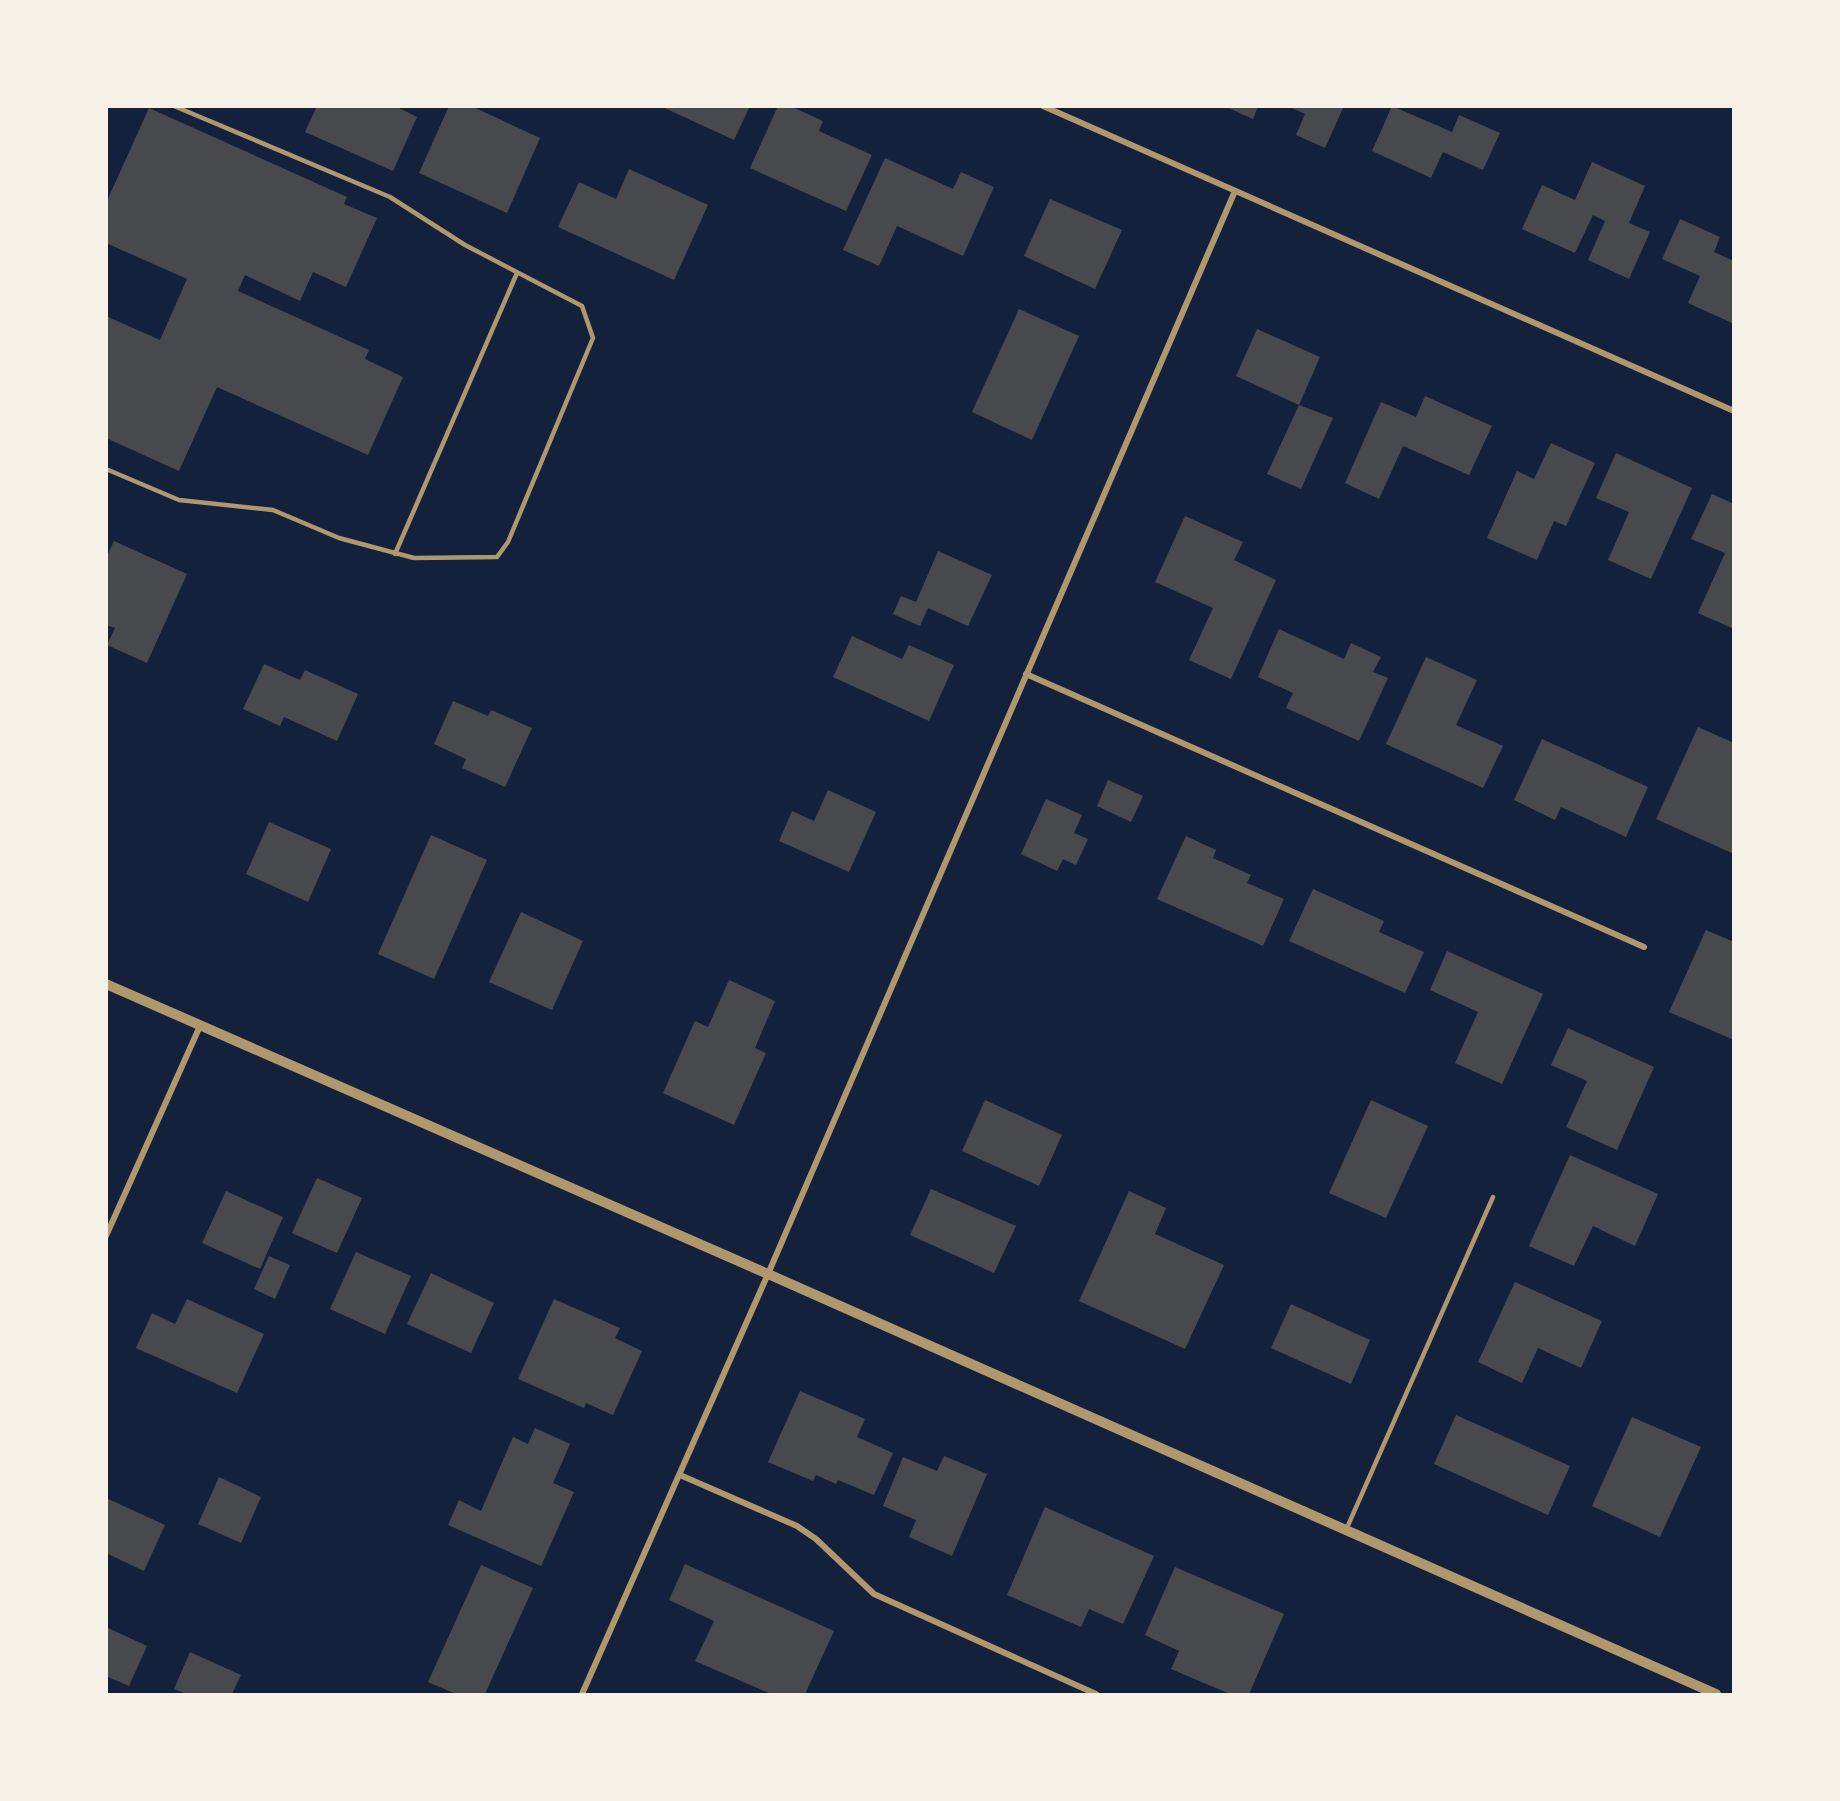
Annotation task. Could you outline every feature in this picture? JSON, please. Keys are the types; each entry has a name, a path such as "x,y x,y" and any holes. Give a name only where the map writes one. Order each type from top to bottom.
{"street":[{"path":"1043,106 1734,411"},
{"path":"582,1695 768,1274 1235,190"},
{"path":"1026,674 1644,947"},
{"path":"106,984 768,1274 1716,1695"},
{"path":"106,1236 200,1026"},
{"path":"680,1475 797,1526 816,1539 874,1594 1096,1695"}],"lane":[{"path":"106,468 179,500 273,510 339,538 395,554 414,558 497,557 508,542 593,338 582,306 465,245 390,197 174,106"},
{"path":"395,554 517,273"},
{"path":"1346,1530 1493,1197"}],"building":[{"path":"317,106 395,106 417,117 393,171 305,132"},
{"path":"449,106 471,106 540,138 507,213 419,173"},
{"path":"660,106 750,106 734,140"},
{"path":"778,106 790,106 823,121 819,131 872,155 846,211 750,168"},
{"path":"1224,106 1258,106 1253,119"},
{"path":"1288,106 1344,106 1325,148 1296,135 1305,114"},
{"path":"1392,106 1452,132 1459,115 1500,133 1483,170 1443,152 1431,178 1372,151"},
{"path":"149,108 347,197 344,204 377,218 346,287 313,272 300,301 245,275 238,291 369,350 365,359 403,377 368,455 217,387 179,471 106,438 106,316 160,340 187,279 106,243 106,203"},
{"path":"885,158 953,189 961,172 994,187 963,256 897,226 879,266 843,250"},
{"path":"1592,162 1645,186 1629,223 1650,232 1629,279 1588,260 1605,221 1593,215 1575,253 1522,229 1542,185 1575,200"},
{"path":"629,169 708,205 674,280 558,227 579,182 616,199"},
{"path":"1050,199 1122,230 1095,289 1024,256"},
{"path":"1680,219 1720,237 1714,252 1734,261 1734,324 1688,303 1700,276 1662,259"},
{"path":"1019,309 1079,336 1032,440 972,412"},
{"path":"1257,329 1320,357 1299,405 1236,376"},
{"path":"1425,396 1492,426 1469,475 1403,446 1379,499 1345,483 1381,402 1416,417"},
{"path":"1299,405 1333,418 1301,489 1267,474"},
{"path":"1551,443 1595,463 1566,526 1554,521 1537,560 1487,538 1517,471 1534,479"},
{"path":"1616,453 1692,488 1651,579 1608,560 1629,512 1596,498"},
{"path":"1712,494 1734,504 1734,629 1698,613 1725,553 1691,539"},
{"path":"1185,516 1243,542 1234,560 1276,580 1231,679 1189,660 1213,608 1155,582"},
{"path":"114,541 187,574 147,663 107,645 115,628 106,625 106,558"},
{"path":"938,551 992,575 968,626 928,608 920,626 893,614 901,596 916,602"},
{"path":"1279,629 1344,659 1351,643 1381,657 1373,672 1388,678 1359,741 1286,708 1293,693 1258,677"},
{"path":"852,636 902,659 909,645 954,665 929,721 833,677"},
{"path":"1426,657 1477,680 1456,725 1503,746 1483,788 1386,744"},
{"path":"264,664 300,680 305,670 358,694 337,741 284,717 280,726 243,709"},
{"path":"453,701 488,716 491,710 532,728 505,787 462,768 466,759 434,744"},
{"path":"1698,727 1734,743 1734,854 1656,819"},
{"path":"1542,739 1648,787 1626,837 1561,807 1555,820 1514,800"},
{"path":"1108,780 1143,796 1131,822 1097,806"},
{"path":"828,790 876,812 849,872 779,841 792,811 814,821"},
{"path":"1046,799 1082,815 1074,833 1088,839 1076,865 1063,859 1057,871 1021,854"},
{"path":"269,822 331,849 308,902 246,874"},
{"path":"431,835 487,860 434,979 378,954"},
{"path":"1186,836 1216,850 1213,858 1251,875 1247,883 1284,899 1263,946 1157,899"},
{"path":"1313,889 1384,921 1379,932 1424,952 1405,993 1289,941"},
{"path":"521,912 583,941 552,1010 489,982"},
{"path":"1706,930 1734,942 1734,1040 1669,1012"},
{"path":"1447,951 1543,994 1502,1084 1455,1063 1478,1012 1430,990"},
{"path":"729,980 775,1001 755,1048 766,1053 734,1125 663,1093 695,1021 708,1027"},
{"path":"1568,1028 1654,1067 1617,1150 1566,1127 1587,1081 1551,1065"},
{"path":"985,1100 1062,1135 1039,1186 962,1151"},
{"path":"1371,1100 1428,1126 1386,1218 1329,1193"},
{"path":"1570,1155 1658,1194 1635,1246 1593,1226 1574,1266 1529,1246"},
{"path":"317,1178 362,1198 337,1253 292,1233"},
{"path":"931,1189 1016,1226 994,1273 910,1235"},
{"path":"226,1191 283,1217 260,1269 202,1243"},
{"path":"1129,1191 1166,1208 1155,1234 1224,1265 1185,1349 1079,1301"},
{"path":"356,1252 411,1276 385,1334 330,1309"},
{"path":"269,1256 290,1265 275,1299 254,1289"},
{"path":"431,1273 494,1303 471,1353 407,1324"},
{"path":"1515,1282 1602,1321 1581,1368 1538,1348 1522,1383 1478,1362"},
{"path":"187,1299 264,1334 237,1393 136,1348 152,1313 175,1324"},
{"path":"554,1299 620,1328 615,1338 642,1351 613,1415 586,1403 584,1408 518,1379"},
{"path":"1291,1304 1370,1340 1351,1384 1271,1348"},
{"path":"800,1391 865,1419 857,1437 893,1453 874,1495 838,1480 836,1484 816,1475 813,1481 768,1462"},
{"path":"1456,1415 1570,1466 1548,1515 1434,1464"},
{"path":"1632,1417 1701,1447 1660,1537 1592,1506"},
{"path":"535,1428 570,1444 553,1483 574,1492 541,1566 448,1525 459,1500 481,1511 513,1437 528,1444"},
{"path":"944,1456 987,1474 952,1556 909,1537 916,1520 883,1506 903,1457 937,1471"},
{"path":"219,1477 261,1497 241,1543 198,1524"},
{"path":"106,1498 165,1525 144,1571 106,1553"},
{"path":"1045,1507 1154,1556 1123,1624 1089,1609 1081,1627 1007,1595"},
{"path":"685,1564 834,1631 805,1694 771,1694 695,1661 714,1621 669,1600"},
{"path":"481,1565 533,1588 485,1694 456,1694 428,1682"},
{"path":"1175,1567 1284,1614 1249,1694 1230,1694 1171,1669 1179,1651 1145,1635"},
{"path":"106,1627 147,1646 129,1686 106,1676"},
{"path":"190,1652 241,1675 232,1694 186,1694 174,1689"}]}
